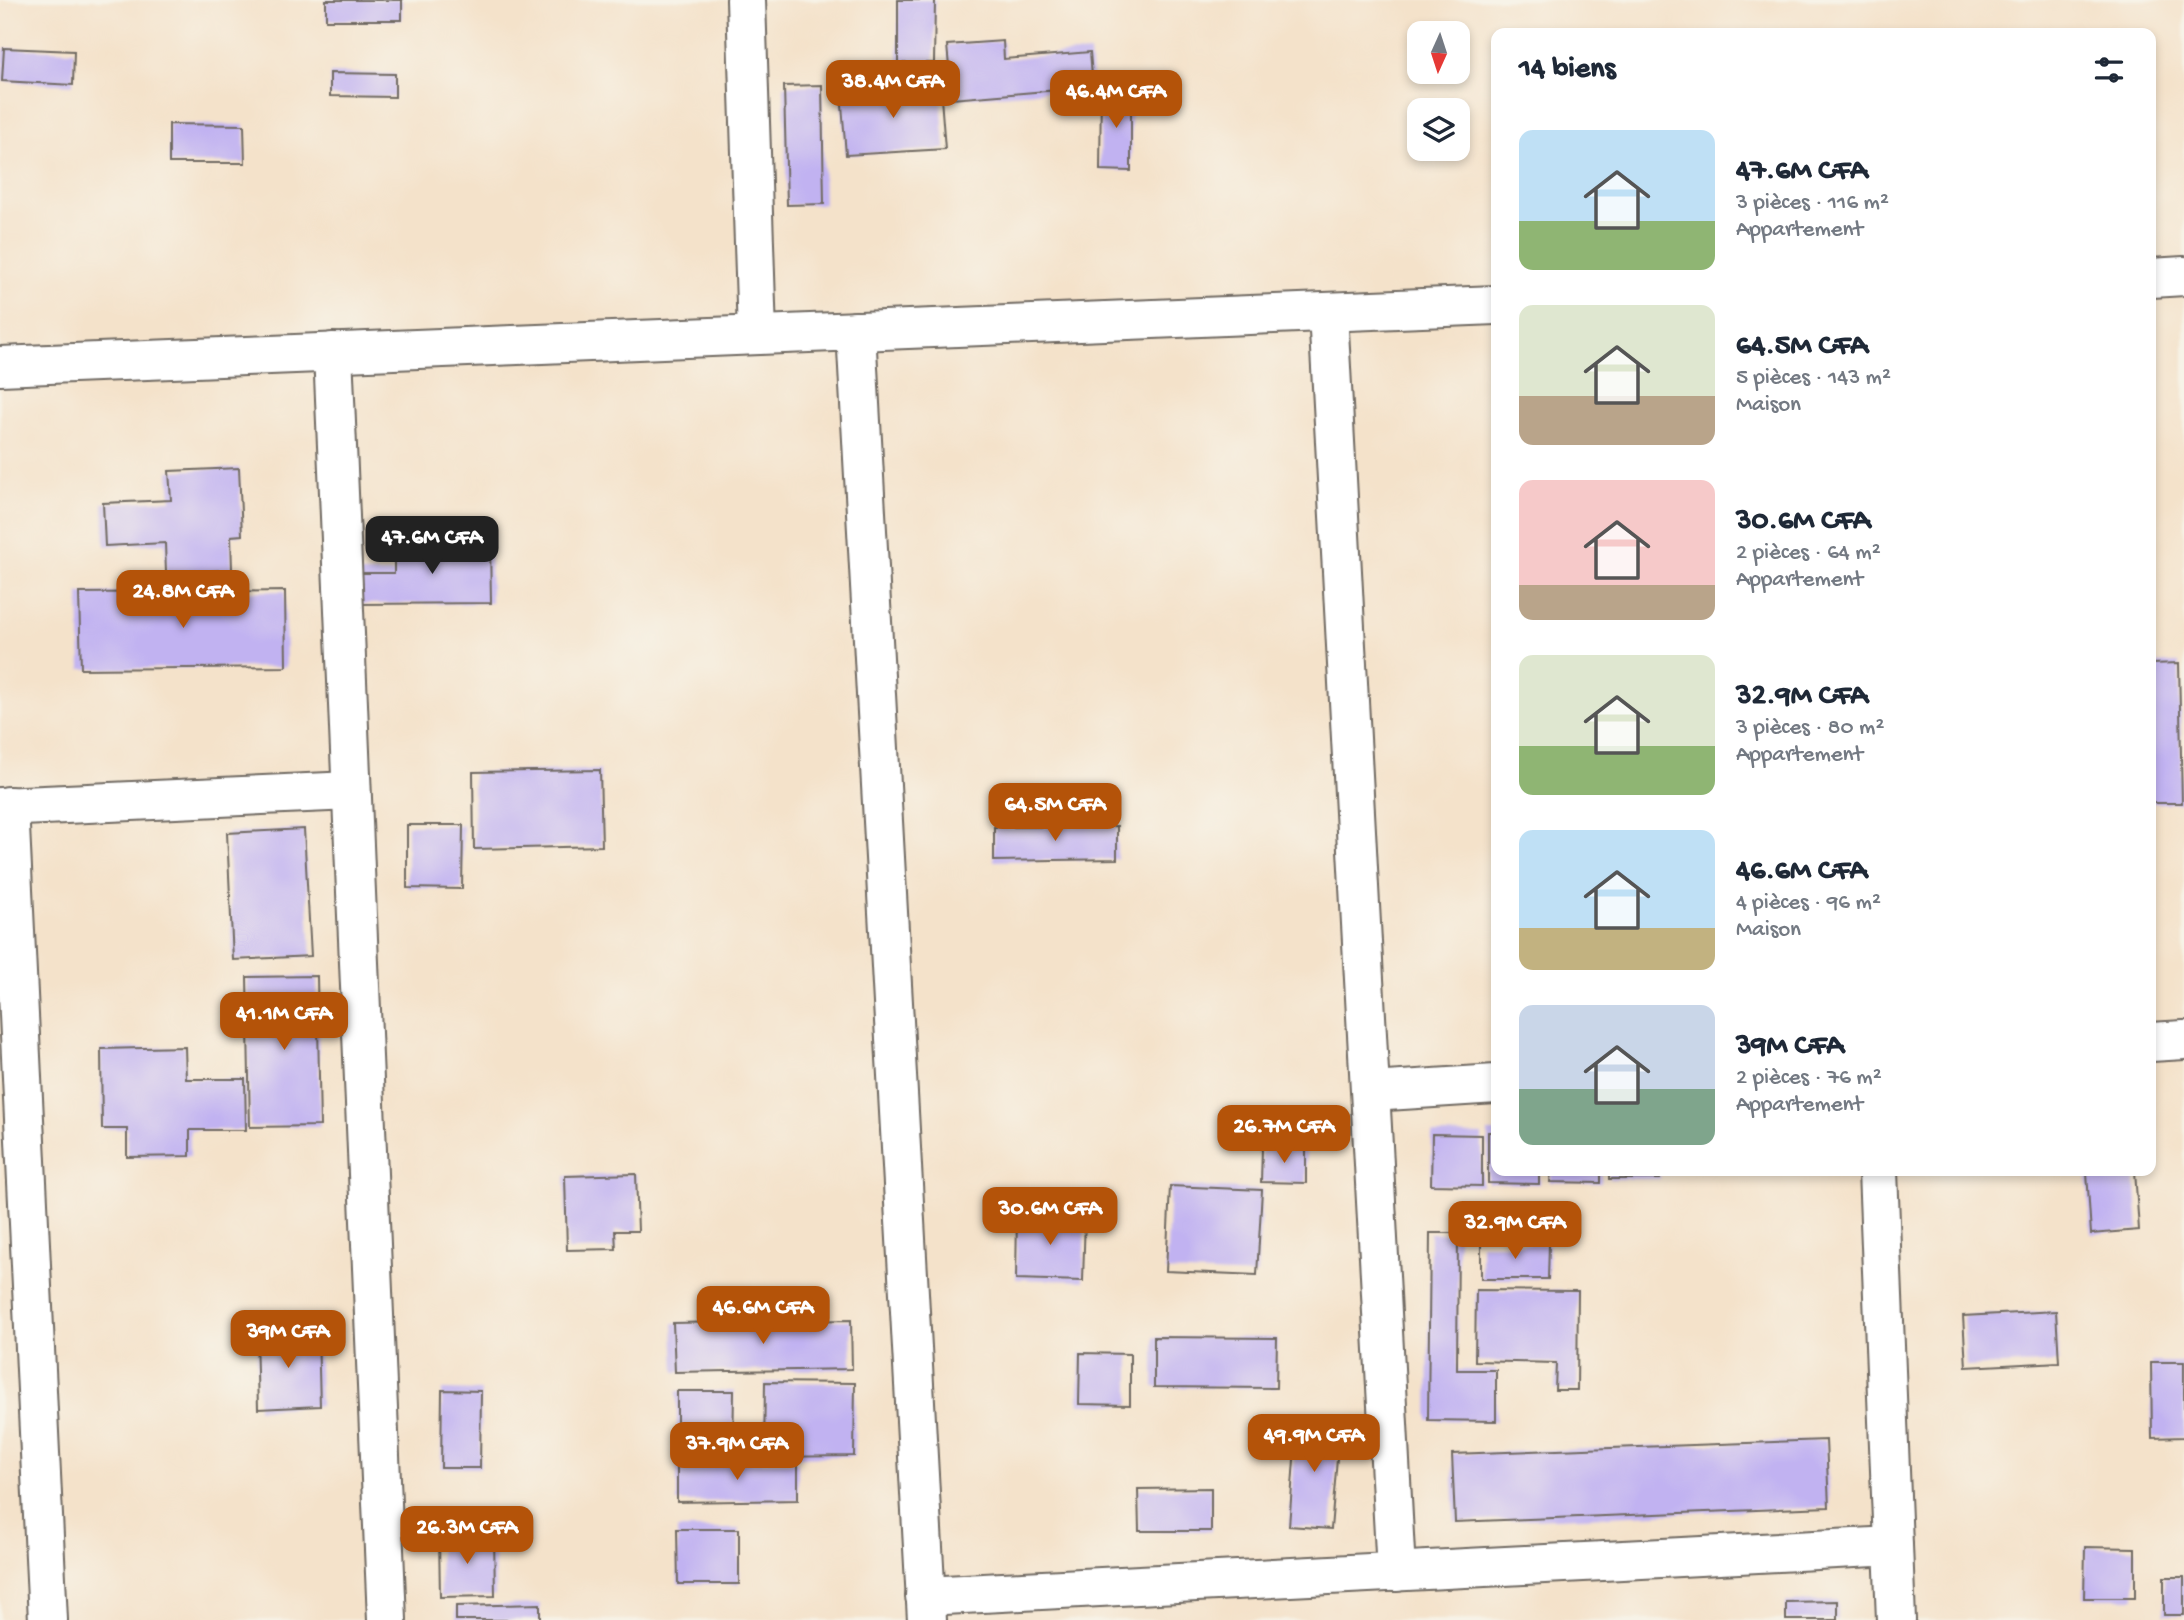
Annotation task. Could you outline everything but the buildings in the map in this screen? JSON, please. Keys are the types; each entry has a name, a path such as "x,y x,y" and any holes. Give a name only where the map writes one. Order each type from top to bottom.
{"street":[{"path":"746,0 757,335"},
{"path":"2156,278 2184,276"},
{"path":"0,366 1491,304"},
{"path":"1328,312 1396,1572"},
{"path":"856,331 926,1608 1396,1572 1893,1546"},
{"path":"333,352 387,1620"},
{"path":"48,1620 5,807 351,791"},
{"path":"2156,1042 2184,1040"},
{"path":"1371,1092 1491,1084"},
{"path":"1878,1176 1896,1620"}]}
